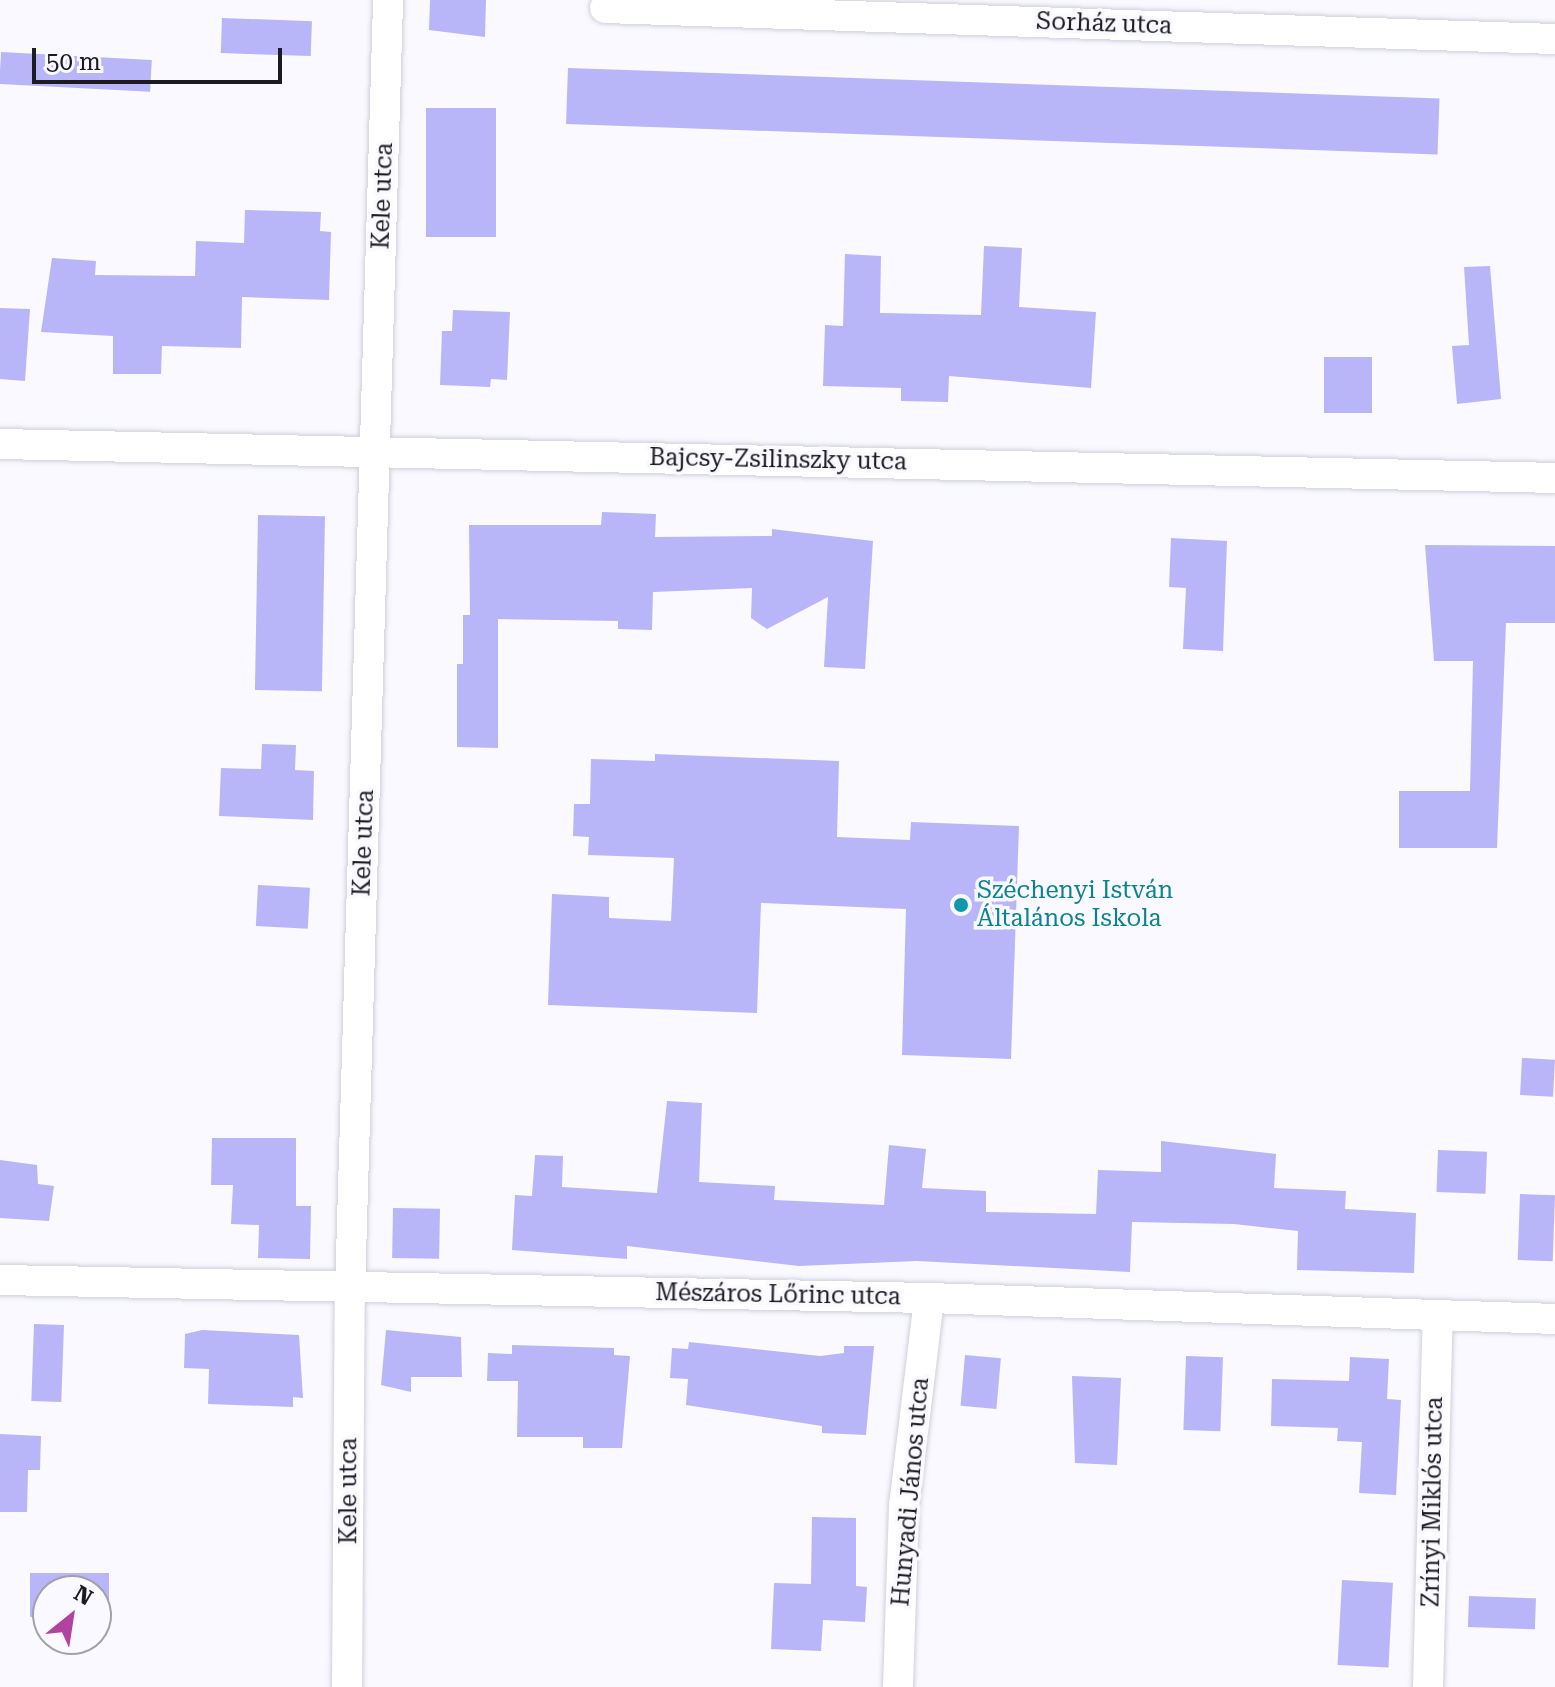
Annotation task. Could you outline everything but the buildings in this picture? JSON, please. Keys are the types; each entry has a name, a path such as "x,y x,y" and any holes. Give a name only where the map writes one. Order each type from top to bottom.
{"street":[{"name":"Kele utca","path":"347,1687 350,1290 388,0"},
{"name":"Sorház utca","path":"605,8 794,7 1135,13 1555,39"},
{"name":"Bajcsy-Zsilinszky utca","path":"0,444 1555,478"},
{"name":"Mészáros Lőrinc utca","path":"0,1280 350,1290 929,1298 1555,1319"},
{"name":"Hunyadi János utca","path":"898,1687 904,1506 929,1298"},
{"name":"Zrínyi Miklós utca","path":"1428,1687 1438,1317"}],"place":[{"name":"Széchenyi István Általános Iskola","path":"961,905"}]}
